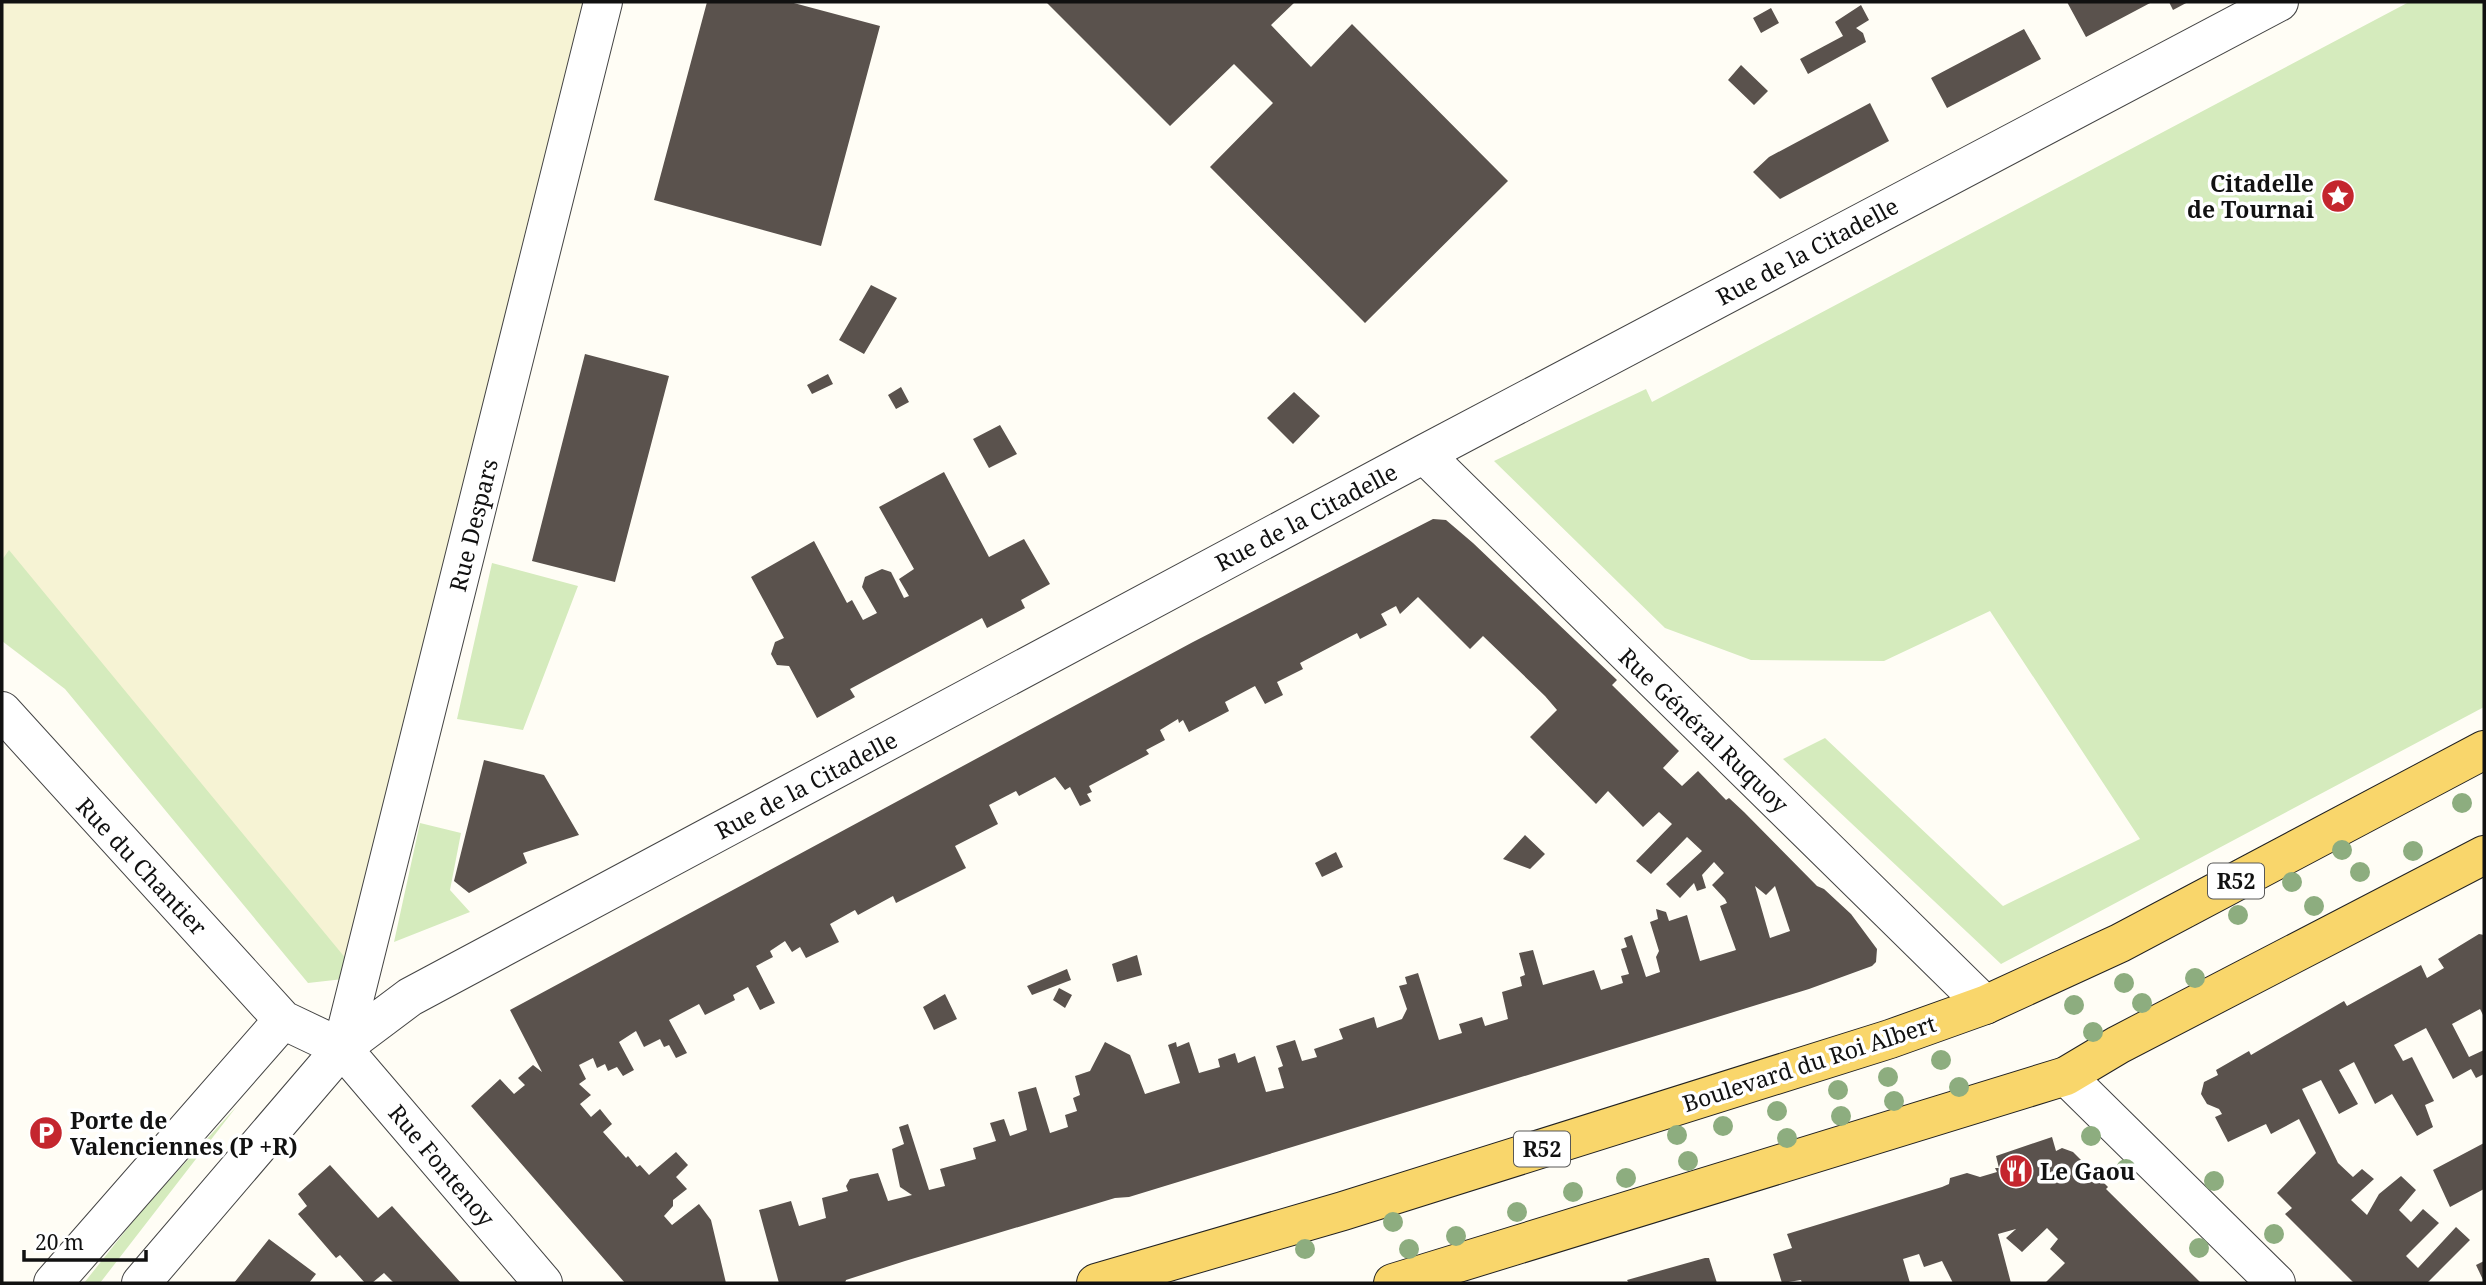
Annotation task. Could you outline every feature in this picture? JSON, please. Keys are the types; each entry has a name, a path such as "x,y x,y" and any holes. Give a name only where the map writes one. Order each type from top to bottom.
{"main road":[{"name":"Boulevard du Roi Albert","path":"1096,1283 1343,1211 1890,1039 1985,1005 2120,943 2484,750"},
{"path":"1393,1283 2066,1076 2118,1045 2484,855"}],"street":[{"name":"Rue Despars","path":"342,1048 603,2"},
{"name":"Rue de la Citadelle","path":"342,1048 410,997 1424,454 2279,2"},
{"name":"Rue Général Ruquoy","path":"1424,454 1985,1005"},
{"name":"Rue du Chantier","path":"2,710 283,1020 342,1048"},
{"path":"53,1283 283,1020"},
{"path":"141,1283 342,1048"},
{"name":"Rue Fontenoy","path":"342,1048 543,1283"},
{"path":"2066,1076 2276,1283"}],"shaded area":[{"path":"2,2 603,2 361,977 2,560"}],"green space":[{"path":"2409,2 2484,2 2484,707 2001,964 1783,759 1825,738 2003,906 2140,839 1990,611 1884,661 1751,660 1665,628 1494,461 1646,389 1652,402"},
{"path":"9,550 361,977 308,983 65,689 2,641 2,560"},
{"path":"492,563 578,586 523,730 457,719"},
{"path":"420,823 461,833 450,890 470,912 394,942"},
{"path":"237,1106 100,1283 84,1283 142,1210"}],"building":[{"path":"707,2 790,2 880,26 821,246 654,200"},
{"path":"1046,2 1295,2 1271,25 1311,67 1352,24 1508,181 1365,323 1210,167 1273,103 1234,64 1170,126"},
{"path":"2067,2 2152,2 2086,37"},
{"path":"2169,2 2188,2 2173,10"},
{"path":"1861,5 1869,20 1856,28 1863,33 1866,42 1808,74 1800,59 1843,36 1835,22"},
{"path":"1771,8 1779,23 1761,33 1753,18"},
{"path":"2024,29 2041,59 1947,108 1931,78"},
{"path":"1741,65 1768,91 1754,105 1728,80"},
{"path":"1870,103 1889,141 1780,199 1753,172 1769,157"},
{"path":"871,285 897,298 864,354 839,340"},
{"path":"585,354 669,376 615,582 532,561"},
{"path":"828,374 833,384 812,394 807,385"},
{"path":"901,387 909,402 896,409 888,395"},
{"path":"1294,392 1320,416 1293,444 1267,418"},
{"path":"1000,425 1017,454 989,468 973,439"},
{"path":"944,472 989,557 1024,539 1050,584 1021,600 1025,608 987,628 982,618 850,689 855,697 817,718 789,666 777,665 771,654 775,642 784,638 751,577 814,541 847,603 852,600 863,620 877,613 862,587 865,577 882,569 891,572 904,598 909,596 899,579 914,569 879,507"},
{"path":"1433,519 1446,520 1617,680 1612,685 1679,751 1663,768 1682,786 1698,771 1726,800 1729,798 1817,886 1824,889 1851,914 1877,949 1876,962 1872,966 1809,989 1129,1197 1115,1198 905,1261 846,1280 845,1283 779,1283 759,1210 791,1201 799,1226 826,1218 822,1198 848,1191 846,1186 850,1179 878,1173 888,1201 912,1195 900,1187 892,1149 904,1144 899,1127 908,1124 929,1190 945,1186 940,1169 976,1159 973,1148 996,1141 990,1123 1004,1119 1010,1136 1027,1130 1018,1092 1036,1087 1050,1133 1068,1127 1065,1115 1077,1111 1073,1098 1080,1095 1075,1076 1090,1071 1105,1042 1130,1055 1145,1094 1180,1083 1168,1045 1176,1042 1177,1047 1189,1042 1199,1073 1220,1067 1218,1059 1235,1053 1238,1063 1255,1056 1266,1092 1284,1088 1278,1068 1283,1066 1276,1046 1295,1040 1302,1061 1317,1057 1314,1049 1343,1039 1339,1029 1374,1017 1377,1028 1402,1019 1407,1009 1399,986 1407,984 1405,977 1418,973 1439,1040 1462,1033 1459,1024 1482,1017 1485,1026 1508,1019 1502,992 1522,986 1520,977 1525,975 1519,953 1533,950 1543,985 1594,970 1601,990 1623,983 1621,976 1629,974 1621,949 1627,947 1624,938 1632,935 1646,977 1660,972 1656,957 1659,951 1650,922 1658,919 1656,909 1666,912 1669,921 1687,915 1700,961 1736,950 1720,906 1727,903 1712,885 1724,873 1714,862 1702,875 1706,888 1697,891 1694,883 1680,898 1666,884 1702,851 1687,837 1651,874 1636,861 1672,824 1659,812 1643,827 1608,791 1596,804 1530,737 1557,710 1545,696 1483,636 1470,649 1418,597 1400,614 1396,606 1381,614 1387,625 1360,639 1357,633 1300,663 1303,669 1277,682 1283,695 1265,704 1255,686 1225,702 1229,711 1189,732 1183,720 1179,723 1178,719 1160,730 1165,740 1146,750 1149,754 1089,786 1092,792 1087,794 1091,801 1080,806 1070,787 1065,790 1055,777 1019,796 1016,791 989,805 998,824 955,846 966,868 896,903 893,896 858,915 855,910 830,924 839,942 806,958 800,947 792,952 785,941 770,951 773,957 756,966 775,1003 760,1010 748,987 733,995 735,1000 705,1015 699,1004 669,1020 687,1053 676,1058 669,1045 664,1047 660,1039 644,1047 636,1031 619,1042 634,1070 623,1076 617,1067 608,1071 605,1064 597,1068 593,1058 579,1065 586,1079 579,1084 591,1095 580,1104 591,1117 600,1109 612,1124 603,1132 626,1158 628,1156 637,1167 640,1165 649,1175 676,1152 688,1165 676,1177 687,1189 673,1200 673,1206 664,1216 672,1225 699,1204 711,1220 726,1283 625,1283 471,1106 500,1079 514,1094 525,1085 518,1078 533,1065 542,1072 510,1010 1193,642","holes":["1755,886 1766,895 1775,886 1790,931 1770,938"]},
{"path":"484,760 544,775 579,835 523,853 527,863 469,893 454,881"},
{"path":"1525,835 1545,854 1530,869 1503,859"},
{"path":"1336,852 1343,867 1322,877 1315,863"},
{"path":"2479,934 2484,935 2484,1017 2480,1009 2452,1024 2469,1057 2484,1050 2484,1074 2476,1078 2471,1069 2453,1079 2426,1028 2394,1045 2403,1061 2412,1057 2434,1101 2425,1105 2433,1127 2417,1136 2392,1094 2375,1104 2354,1062 2339,1070 2358,1104 2339,1114 2321,1080 2302,1089 2338,1163 2353,1177 2362,1169 2374,1179 2351,1200 2367,1215 2379,1194 2401,1176 2416,1190 2399,1210 2411,1222 2423,1209 2439,1223 2406,1256 2418,1268 2456,1227 2470,1240 2427,1283 2354,1283 2285,1214 2292,1208 2277,1193 2316,1153 2299,1119 2271,1134 2266,1124 2228,1142 2215,1117 2222,1114 2219,1109 2207,1104 2201,1094 2204,1082 2218,1075 2216,1070 2249,1051 2251,1055 2344,1001 2347,1006 2421,965 2427,978 2444,968 2438,959"},
{"path":"1137,955 1142,975 1117,982 1112,964"},
{"path":"1067,969 1071,980 1032,995 1027,986"},
{"path":"1059,988 1072,995 1065,1008 1053,1000"},
{"path":"945,994 957,1019 934,1030 923,1007"},
{"path":"2052,1137 2056,1151 2062,1148 2073,1152 2108,1187 2106,1189 2201,1283 2045,1283 2065,1263 2050,1249 2058,1239 2047,1228 2022,1252 2006,1238 2016,1229 1998,1234 2011,1283 1953,1283 1942,1261 1924,1267 1919,1254 1903,1259 1910,1283 1802,1283 1801,1280 1782,1283 1773,1254 1792,1248 1787,1234 1942,1187 1949,1184 1950,1178 1967,1173 1980,1177 1997,1172 1995,1168 1999,1168 1996,1156"},
{"path":"2484,1143 2484,1189 2450,1207 2433,1170"},
{"path":"330,1165 378,1218 392,1206 461,1283 394,1283 384,1273 372,1283 365,1283 340,1255 336,1258 298,1214 307,1206 298,1194"},
{"path":"269,1239 316,1274 309,1283 234,1283"},
{"path":"1709,1258 1717,1283 1629,1283 1627,1280"},
{"path":"2484,1261 2484,1282 2476,1265"}],"place":[{"name":"Citadelle de Tournai","path":"2338,196"},
{"name":"Porte de Valenciennes (P +R)","path":"46,1133"},
{"name":"Le Gaou","path":"2016,1171"}]}
